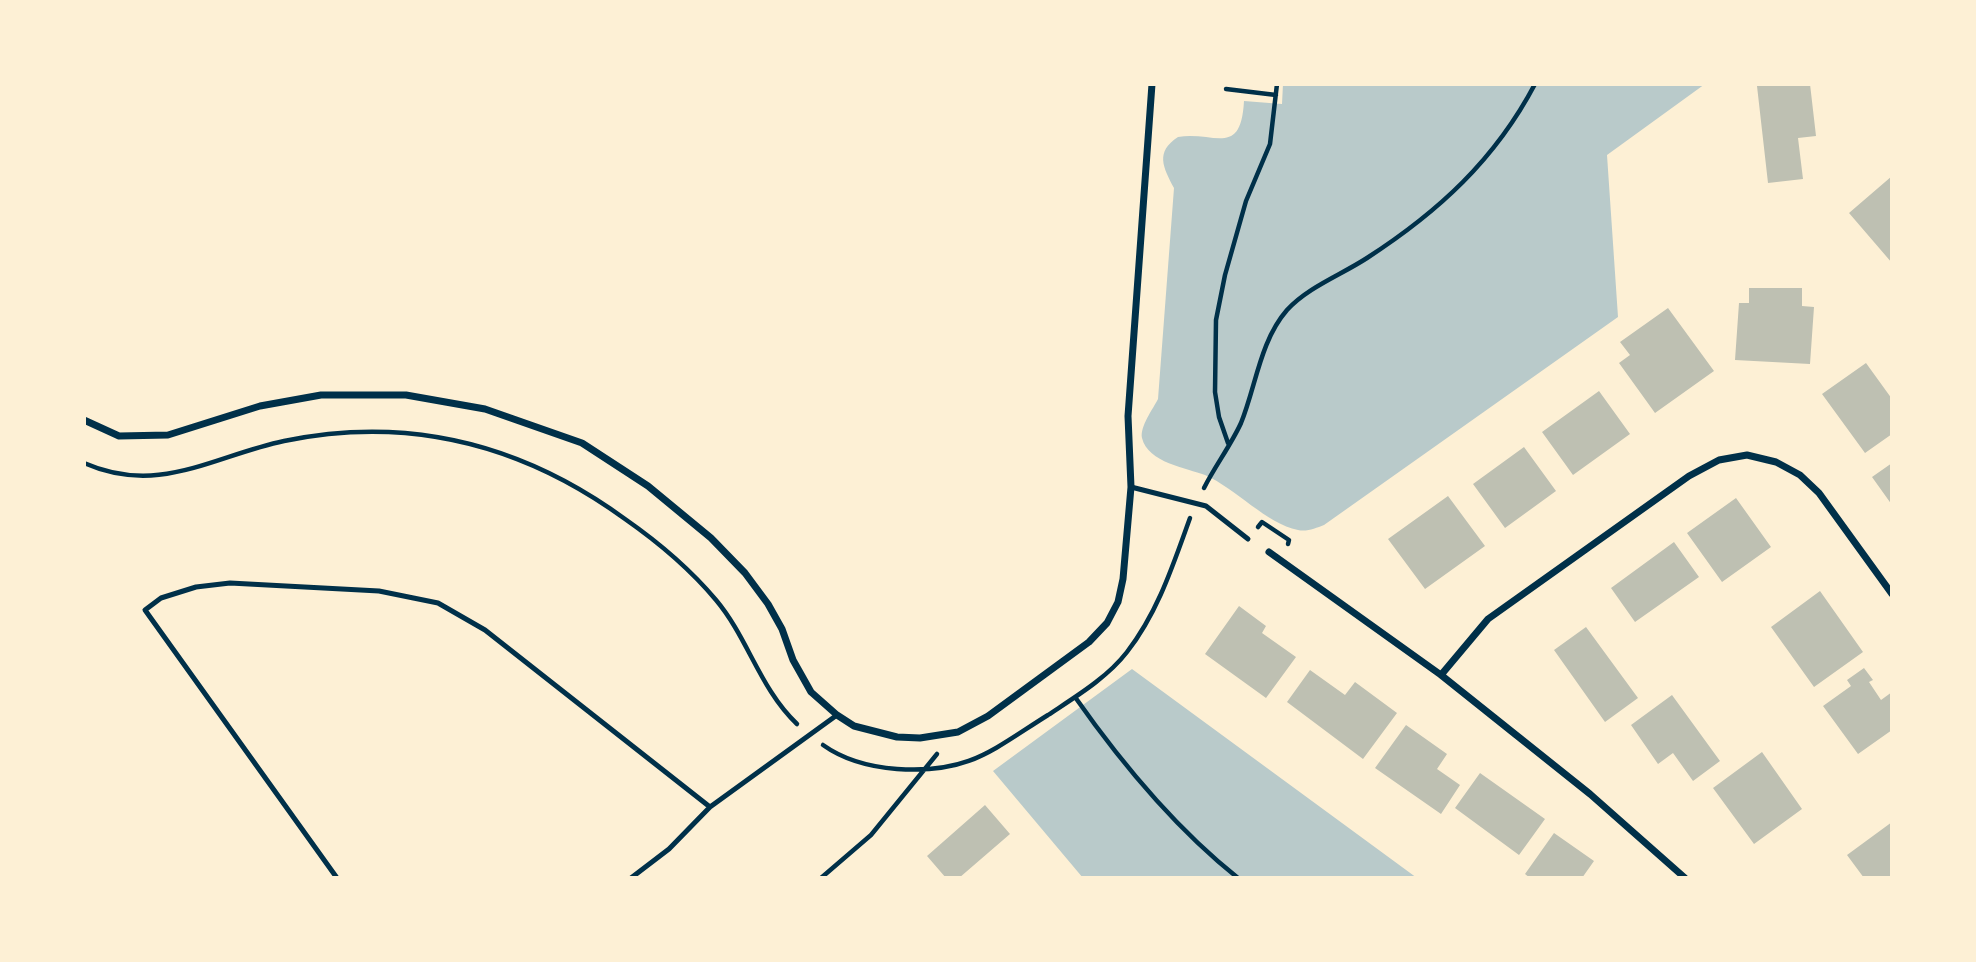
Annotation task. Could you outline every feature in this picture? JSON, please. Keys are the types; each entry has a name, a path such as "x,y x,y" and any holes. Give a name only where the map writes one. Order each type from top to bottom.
{"street":[{"path":"84,420 119,436 168,435 260,406 321,395 406,394 485,408 582,443 648,486 711,538 745,573 768,604 778,621 793,660 811,692 837,715 854,726 876,733 920,738 958,732 988,716 1089,642 1107,623 1118,602 1123,579 1131,487 1128,416 1152,84"},
{"path":"1441,675 1488,619 1689,476 1719,460 1746,455 1776,461 1800,475 1819,493 1892,594"},
{"path":"1269,552 1441,675 1590,794 1685,878"}],"lane":[{"path":"1131,487 1206,506 1248,539"},
{"path":"337,878 145,610 160,598 196,587 230,583 379,591 439,603 485,629 710,807"},
{"path":"631,878 669,849 710,807 837,715"}],"path":[{"path":"1229,444 1219,417 1215,391 1216,320 1225,275 1246,201 1270,144 1277,84"},
{"path":"1209,478 1240,424 1272,333 1287,310 1309,292 1404,233 1452,195 1486,157 1535,84"},
{"path":"1226,89 1276,95"},
{"path":"84,463 131,476 166,474 187,471 283,441 355,432 440,436 501,452 558,476 583,490 641,530 677,560 706,588 731,619 775,698 793,720 829,750 868,766 923,771 957,767 998,748 1075,697 1116,665 1142,630 1168,580 1189,520"},
{"path":"1075,697 1127,767 1166,811 1238,878"},
{"path":"821,878 871,835 938,752 940,736"}],"shaded area":[{"path":"1283,84 1705,84 1607,155 1618,317 1324,525 1305,530 1275,521 1205,475 1160,459 1146,446 1142,438 1145,423 1158,399 1174,188 1164,167 1166,148 1178,137 1231,136 1242,119 1244,101 1282,104"},
{"path":"1132,669 1417,878 1083,878 993,771"}],"building":[{"path":"1810,84 1816,136 1798,138 1803,179 1768,183 1757,86"},
{"path":"1892,176 1892,263 1849,213"},
{"path":"1749,288 1802,288 1802,306 1814,307 1810,364 1735,360 1739,303 1749,303"},
{"path":"1668,308 1714,371 1655,413 1619,363 1630,355 1620,342"},
{"path":"1866,363 1892,399 1892,434 1865,453 1822,394"},
{"path":"1599,391 1630,434 1573,475 1542,432"},
{"path":"1524,447 1556,491 1505,528 1473,484"},
{"path":"1892,463 1892,505 1872,477"},
{"path":"1448,496 1485,546 1425,589 1388,539"},
{"path":"1736,498 1771,547 1722,582 1687,533"},
{"path":"1674,542 1699,577 1635,622 1611,588"},
{"path":"1820,591 1863,652 1814,687 1771,627"},
{"path":"1239,606 1266,626 1262,633 1296,657 1266,698 1205,654"},
{"path":"1586,627 1638,698 1605,722 1554,650"},
{"path":"1864,668 1873,680 1869,682 1881,700 1892,692 1892,730 1858,754 1823,706 1851,686 1847,680"},
{"path":"1310,670 1345,695 1355,682 1397,713 1363,759 1287,702"},
{"path":"1672,695 1720,761 1693,781 1673,753 1658,764 1631,725"},
{"path":"1406,725 1447,754 1437,769 1460,785 1441,814 1375,768"},
{"path":"1762,752 1802,809 1754,844 1713,788"},
{"path":"1480,773 1545,819 1519,855 1455,808"},
{"path":"985,805 1010,834 959,878 946,878 927,856"},
{"path":"1892,822 1892,878 1864,878 1847,855"},
{"path":"1554,833 1594,861 1582,878 1530,878 1525,874"}]}
